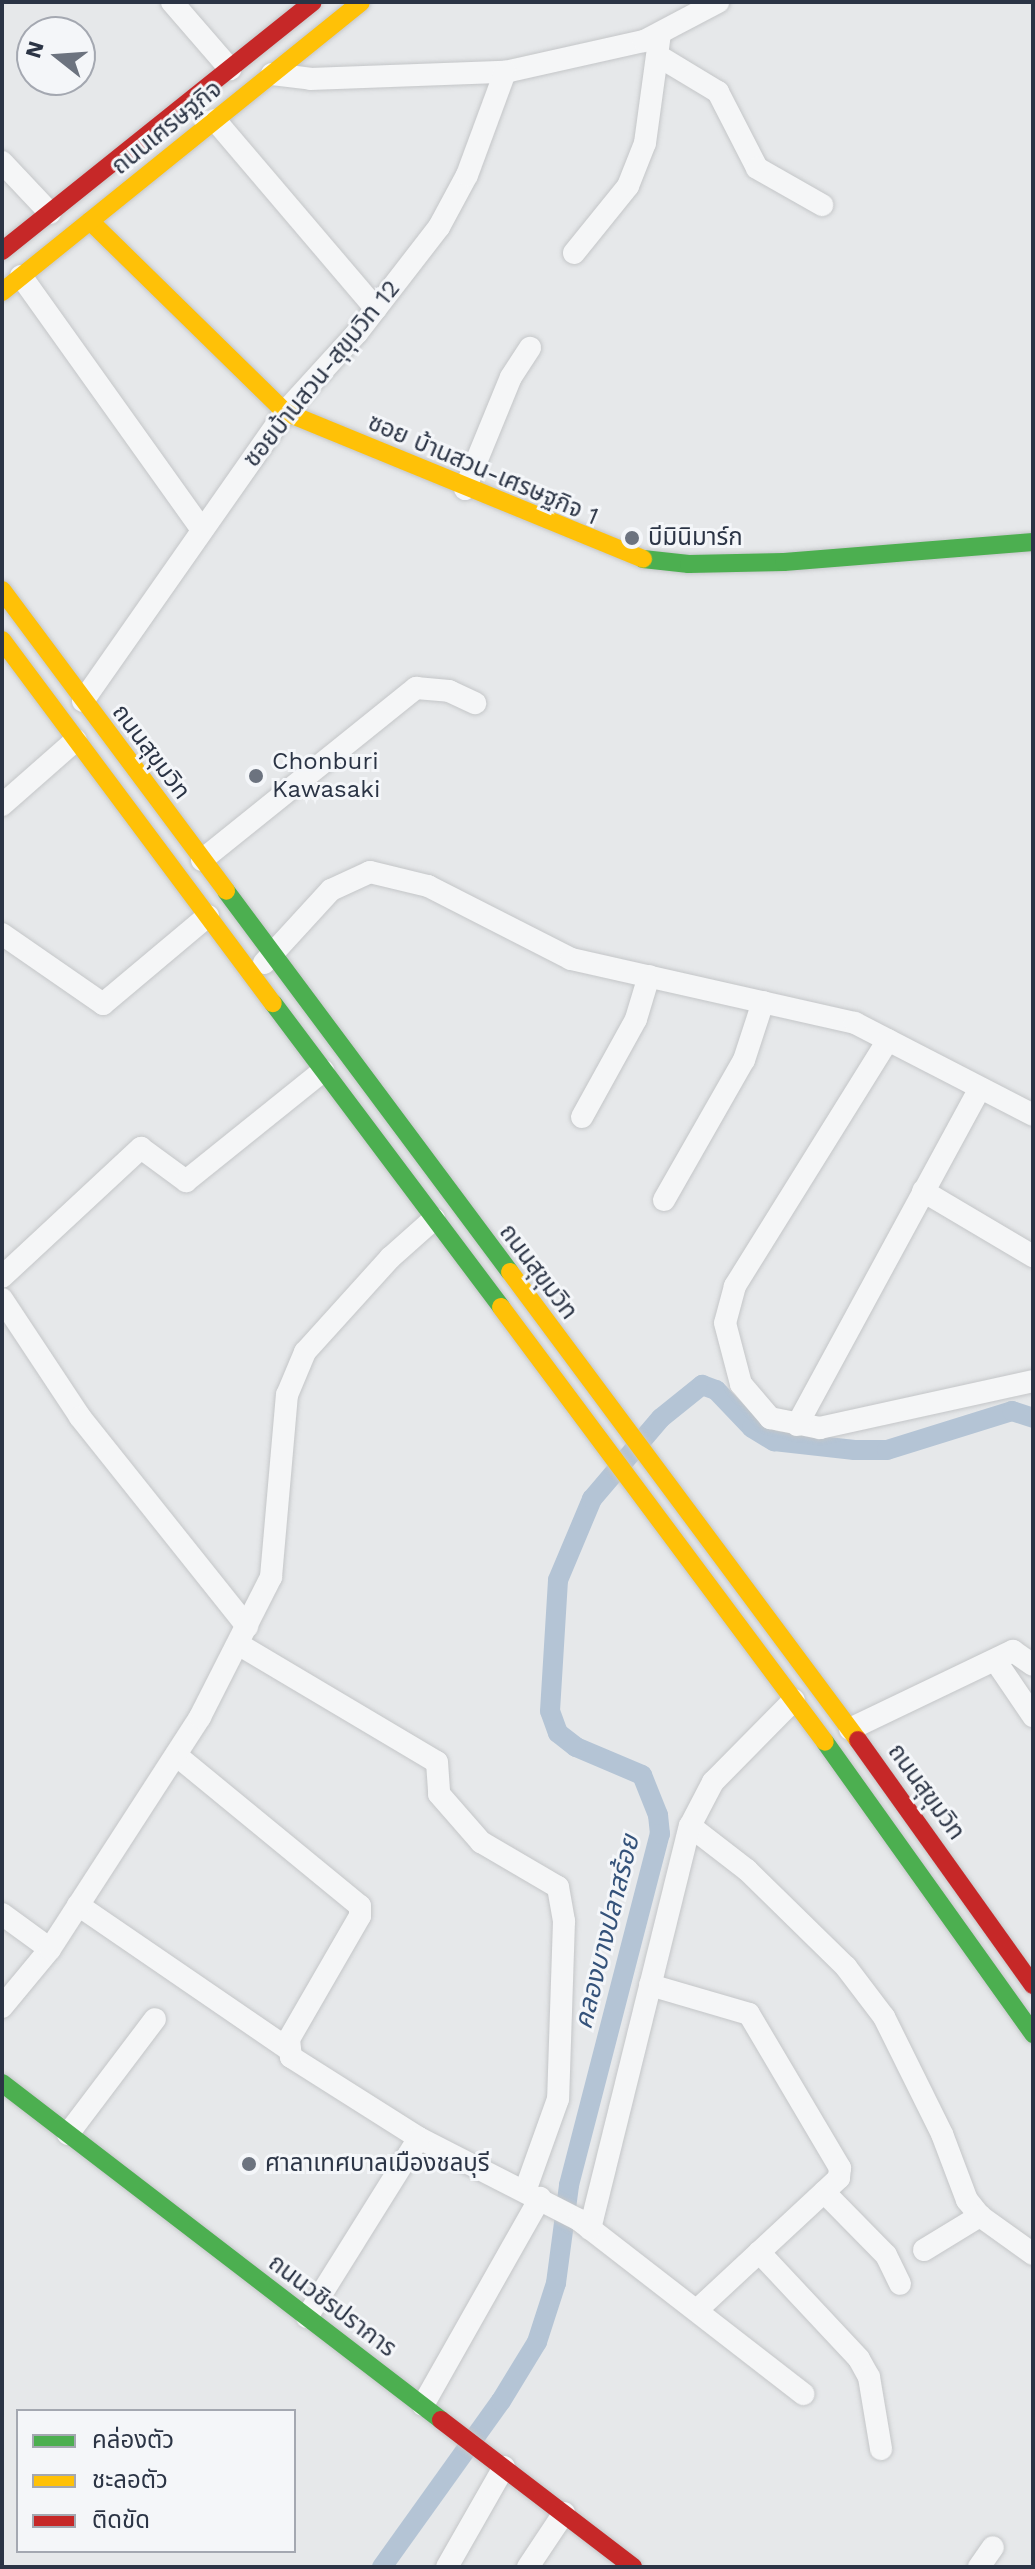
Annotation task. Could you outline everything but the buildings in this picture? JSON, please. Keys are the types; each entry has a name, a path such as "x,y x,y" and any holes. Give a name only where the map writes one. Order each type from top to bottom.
{"main road":[{"name":"ถนนเศรษฐกิจ","path":"2,251 313,2"},
{"name":"ถนนเศรษฐกิจ","path":"2,292 361,2"},
{"name":"ซอย บ้านสวน-เศรษฐกิจ 1","path":"90,221 285,412 596,544 643,559 689,564 784,562 1033,542"},
{"name":"ถนนสุขุมวิท","path":"2,590 850,1729 1033,1985"},
{"name":"ถนนสุขุมวิท","path":"2,640 973,1942 1033,2034"},
{"path":"719,1599 741,1584"},
{"name":"ถนนวชิรปราการ","path":"2,2083 633,2567"},
{"path":"2,2104 35,2109"}],"street":[{"path":"172,2 230,69"},
{"path":"272,74 310,79 505,72 660,34 718,2"},
{"path":"574,253 628,186 645,143 660,57 660,34"},
{"path":"660,57 718,92 757,168 822,205"},
{"name":"ซอยบ้านสวน-สุขุมวิท 12","path":"83,701 285,412 376,309 439,227 467,175 505,72"},
{"path":"215,120 376,309"},
{"path":"2,162 50,213"},
{"path":"21,276 202,530"},
{"path":"465,489 511,377 530,348"},
{"path":"202,860 416,688 449,691 475,703"},
{"path":"2,805 76,740"},
{"path":"252,976 331,890 370,872 428,886 571,959 855,1023 1033,1115"},
{"path":"2,934 103,1004 208,916"},
{"path":"582,1117 636,1019 649,976"},
{"path":"664,1200 744,1060 763,1002"},
{"path":"888,1040 727,1307 727,1339 741,1384 770,1418 797,1425 838,1427 1033,1381"},
{"path":"2,1277 141,1148 186,1181 323,1071"},
{"path":"797,1425 980,1088"},
{"path":"923,1191 1033,1256"},
{"path":"2,2007 50,1949 216,1693 271,1577 287,1395 305,1352 390,1258 434,1219"},
{"path":"2,1299 80,1417 242,1635 437,1762 439,1794 481,1842 558,1887 564,1921 558,2099 540,2198 423,2405"},
{"path":"850,1729 1013,1651 1033,1665"},
{"path":"995,1660 1033,1716"},
{"path":"584,2224 690,1826 713,1782 794,1700"},
{"path":"176,1755 360,1906 360,1916 288,2049"},
{"path":"690,1826 747,1870 846,1967 884,2017 942,2134 967,2200 980,2216 1033,2254"},
{"path":"78,1905 288,2049 291,2057 419,2138 540,2198 584,2224 698,2309 803,2394"},
{"path":"2,1914 50,1949"},
{"path":"650,1985 739,2009 756,2021 836,2158 839,2178 698,2309"},
{"path":"68,2134 155,2019"},
{"path":"307,2317 419,2138"},
{"path":"824,2192 886,2255 900,2284"},
{"path":"924,2250 980,2216"},
{"path":"759,2252 859,2359 869,2377 881,2449"},
{"path":"447,2567 504,2467"},
{"path":"528,2567 564,2513"},
{"path":"979,2567 993,2547"}],"waterway":[{"name":"คลองบางปลาสร้อย","path":"382,2567 501,2401 537,2342 556,2283 569,2185 660,1834 658,1815 642,1775 576,1747 558,1733 550,1711 558,1580 592,1499 661,1418 702,1385 716,1390 752,1428 774,1441 854,1450 887,1450 1012,1411 1033,1418"}],"traffic: fast":[{"path":"643,559 689,564 784,562 1033,542"},
{"path":"226,891 510,1272"},
{"path":"273,1003 501,1307"},
{"path":"825,1742 1033,2034"},
{"path":"2,2083 441,2420"}],"traffic: slow":[{"path":"2,292 361,2"},
{"path":"90,221 285,412 643,559"},
{"path":"2,590 226,891"},
{"path":"2,640 273,1003"},
{"path":"510,1272 858,1740"},
{"path":"501,1307 825,1742"}],"traffic: jam":[{"path":"2,251 313,2"},
{"path":"858,1740 1033,1985"},
{"path":"441,2420 633,2567"}],"place":[{"name":"บีมินิมาร์ก","path":"632,538"},
{"name":"Chonburi Kawasaki","path":"256,776"},
{"name":"ศาลาเทศบาลเมืองชลบุรี","path":"249,2164"}]}
